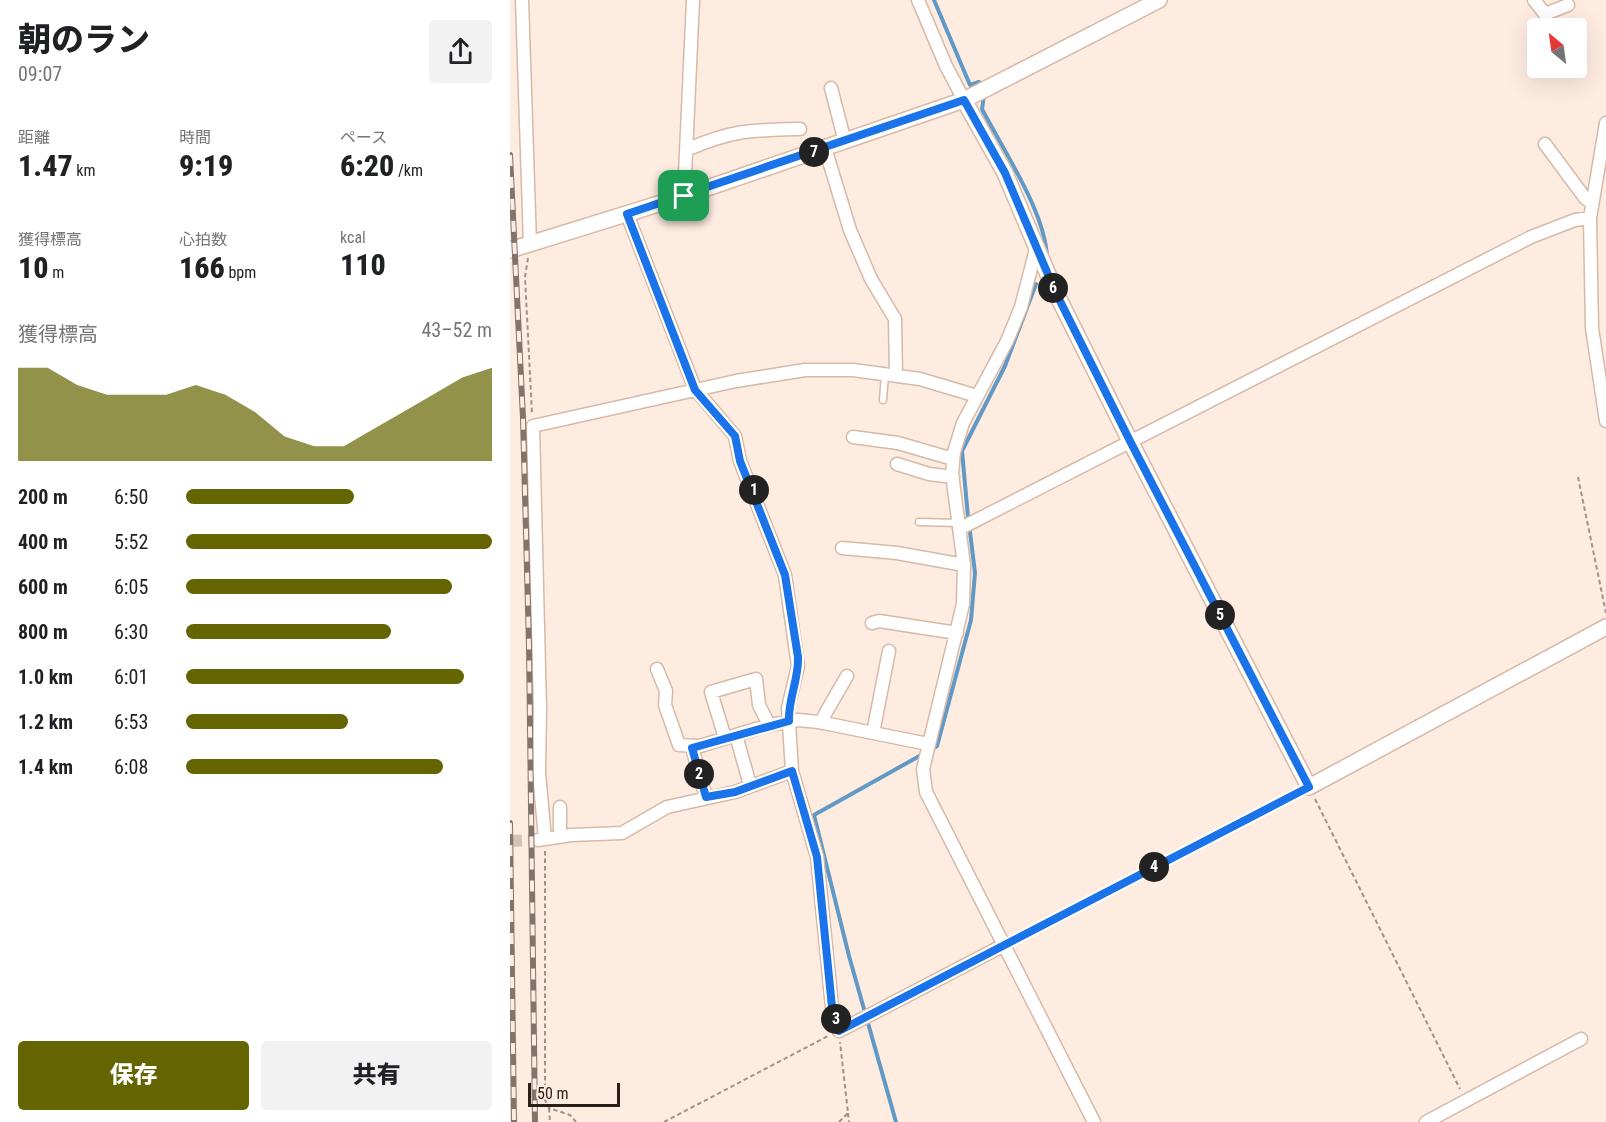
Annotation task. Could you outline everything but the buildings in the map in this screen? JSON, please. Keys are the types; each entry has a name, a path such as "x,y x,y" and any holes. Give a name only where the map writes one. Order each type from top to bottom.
{"street":[{"path":"522,0 530,244"},
{"path":"684,196 693,0"},
{"path":"918,0 946,66 1005,173 1036,249 1130,441 1309,787 1606,627"},
{"path":"510,250 684,196 964,100 1159,0"},
{"path":"1534,0 1545,14 1568,5"},
{"path":"831,88 845,142"},
{"path":"1606,123 1590,219 1592,328 1606,422"},
{"path":"686,150 723,135 747,130 800,129"},
{"path":"1545,144 1584,198 1592,203"},
{"path":"825,148 850,230 871,279 895,319 891,375"},
{"path":"627,214 695,390 735,436 740,461 785,575 798,666 788,708 792,771 817,857 832,1007 839,1031 1004,945"},
{"path":"960,525 1531,237 1575,220 1590,219"},
{"path":"1036,249 1021,307 1011,332 957,437 953,477 964,565 963,604 923,769 926,792 1094,1122"},
{"path":"792,771 735,792 706,797 659,810 622,833 560,836 541,840 533,426 773,373 806,370 891,375 929,381 977,396"},
{"path":"853,437 898,443 953,459"},
{"path":"897,464 929,474 953,477"},
{"path":"843,548 897,553 964,565"},
{"path":"872,623 879,621 957,633"},
{"path":"873,733 889,651"},
{"path":"657,669 666,691 665,705 679,745 692,748 789,721 822,723 927,746"},
{"path":"822,723 847,676"},
{"path":"750,785 711,692 756,679 759,705 769,725"},
{"path":"692,748 706,797"},
{"path":"560,807 560,836"},
{"path":"1426,1122 1581,1039"}],"lane":[{"path":"883,400 891,375"},
{"path":"919,522 960,525"}],"path":[{"path":"530,244 525,277 533,426"},
{"path":"1578,477 1606,613"},
{"path":"1004,945 1309,787 1466,1101"},
{"path":"541,840 545,1100 549,1108 550,1122"},
{"path":"664,1122 839,1031 849,1122"},
{"path":"549,1108 570,1114 576,1122"},
{"path":"839,1122 848,1113"}],"waterway":[{"path":"934,0 970,85 979,82"},
{"path":"984,96 982,109 1032,202 1045,240 1047,258"},
{"path":"968,517 962,451 1005,366 1036,284"},
{"path":"932,749 937,746 971,620 975,573 970,532"},
{"path":"896,1122 849,956 814,815 923,754"}],"tunnel":[{"path":"510,841 537,840"}],"railway":[{"path":"510,155 523,418 529,646 535,1122"},
{"path":"510,823 514,1122"}],"route":[{"path":"964,100 1005,173 1055,291 1130,441 1309,787 839,1031 832,1007 829,954 817,857 792,771 735,792 706,797 692,748 789,721 788,708 798,657 785,575 753,488 740,461 735,436 722,418 695,390 627,214 684,196 964,100"}]}
